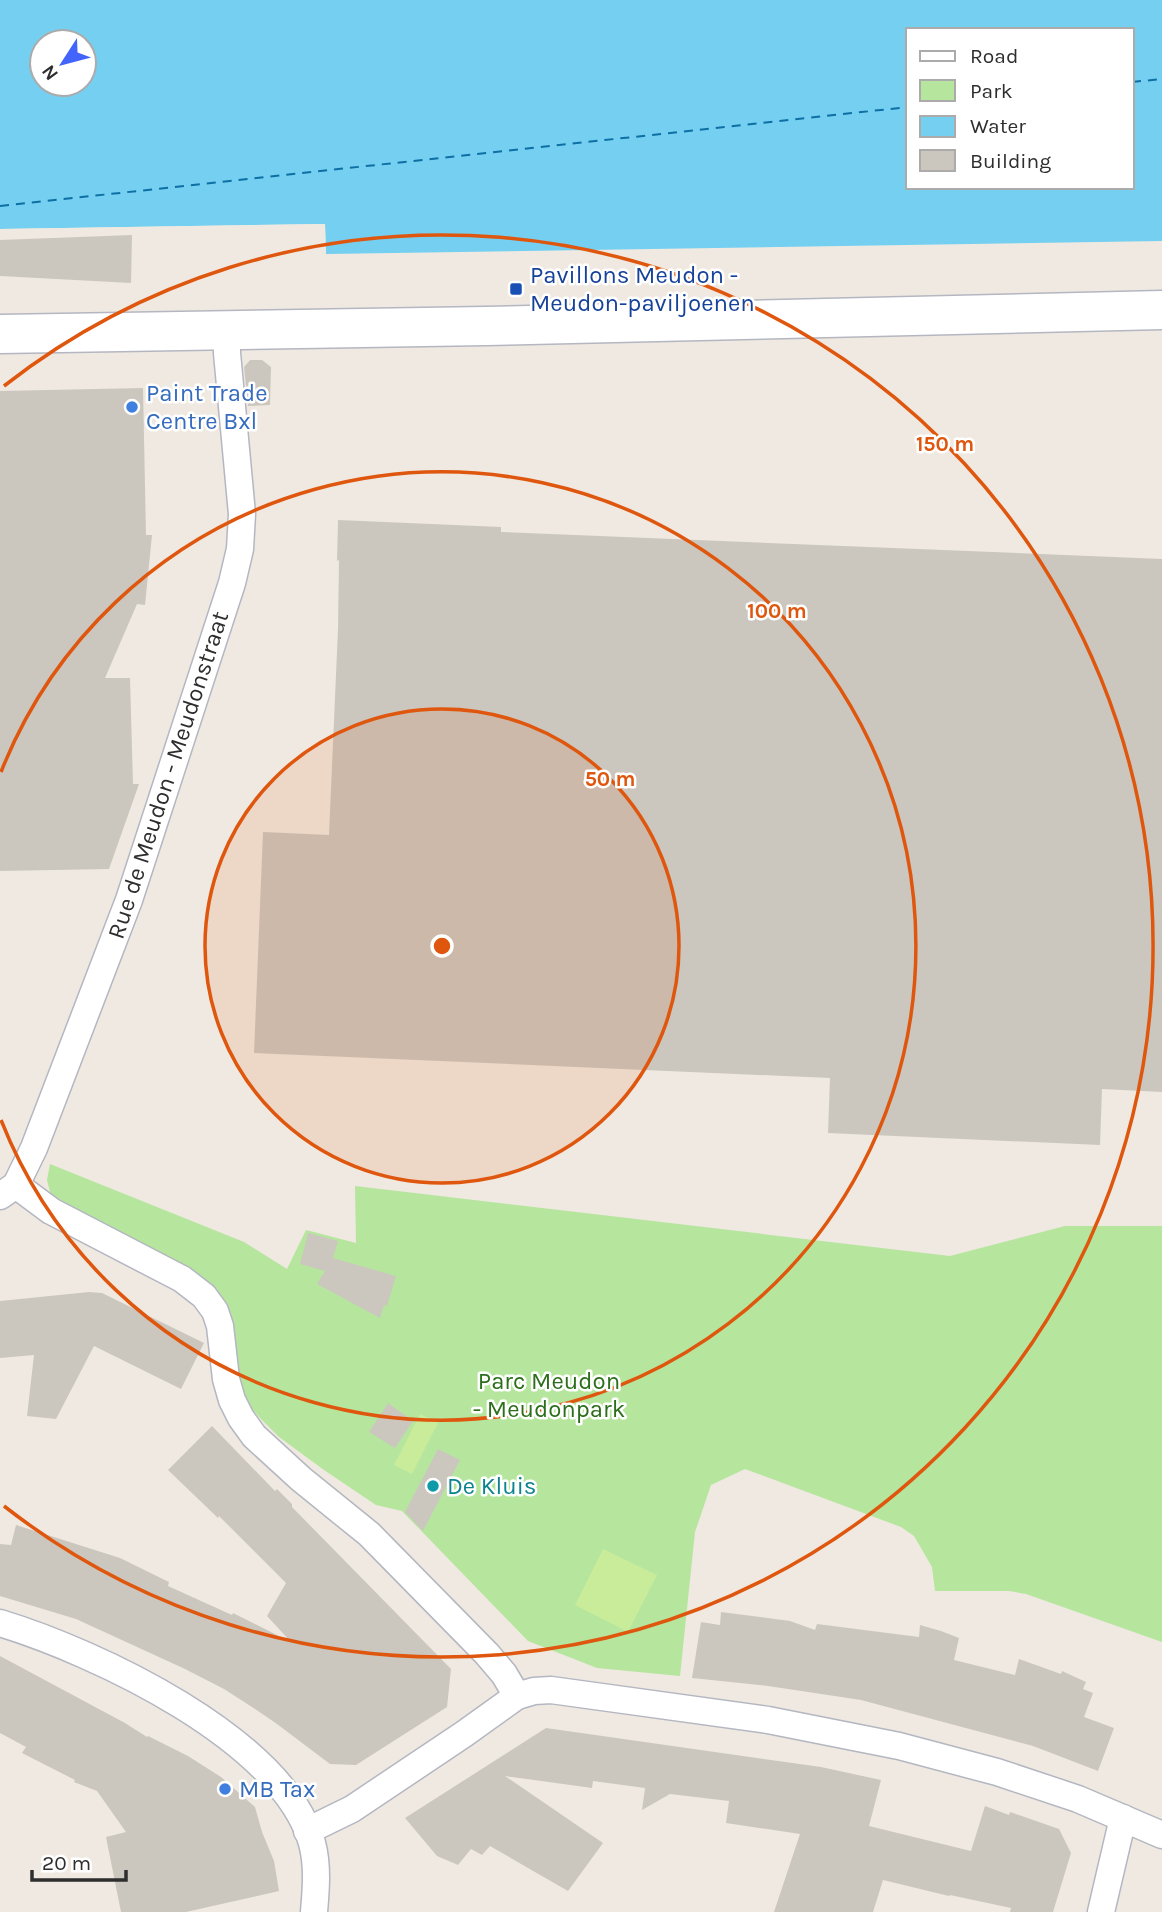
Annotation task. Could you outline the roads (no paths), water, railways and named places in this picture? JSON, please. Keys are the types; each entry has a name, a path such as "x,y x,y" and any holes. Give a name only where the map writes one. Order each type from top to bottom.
{"main road":[{"path":"0,334 499,326 1162,310"}],"street":[{"name":"Rue de Meudon - Meudonstraat","path":"8,1191 34,1147 129,900 232,583 240,549 242,514 227,330"},
{"path":"8,1191 182,1279 204,1296 215,1311 220,1326 226,1379 232,1400 254,1436 301,1479 369,1534 487,1654 504,1674 517,1696"},
{"path":"0,1623 42,1636 137,1680 207,1721 265,1770 296,1808 312,1844 316,1877 314,1912"},
{"path":"307,1831 352,1808 517,1696 551,1690 768,1720 900,1746 997,1772 1077,1799 1162,1835"},
{"path":"1101,1912 1123,1818"}],"water":[{"path":"0,0 1162,0 1162,241 326,254 325,224 0,229"}],"place":[{"name":"Pavillons Meudon - Meudon-paviljoenen","path":"516,289"},
{"name":"Paint Trade Centre Bxl","path":"132,407"},
{"name":"De Kluis","path":"433,1486"},
{"name":"MB Tax","path":"225,1789"}],"park label":[{"name":"Parc Meudon - Meudonpark","path":"549,1395"}]}
